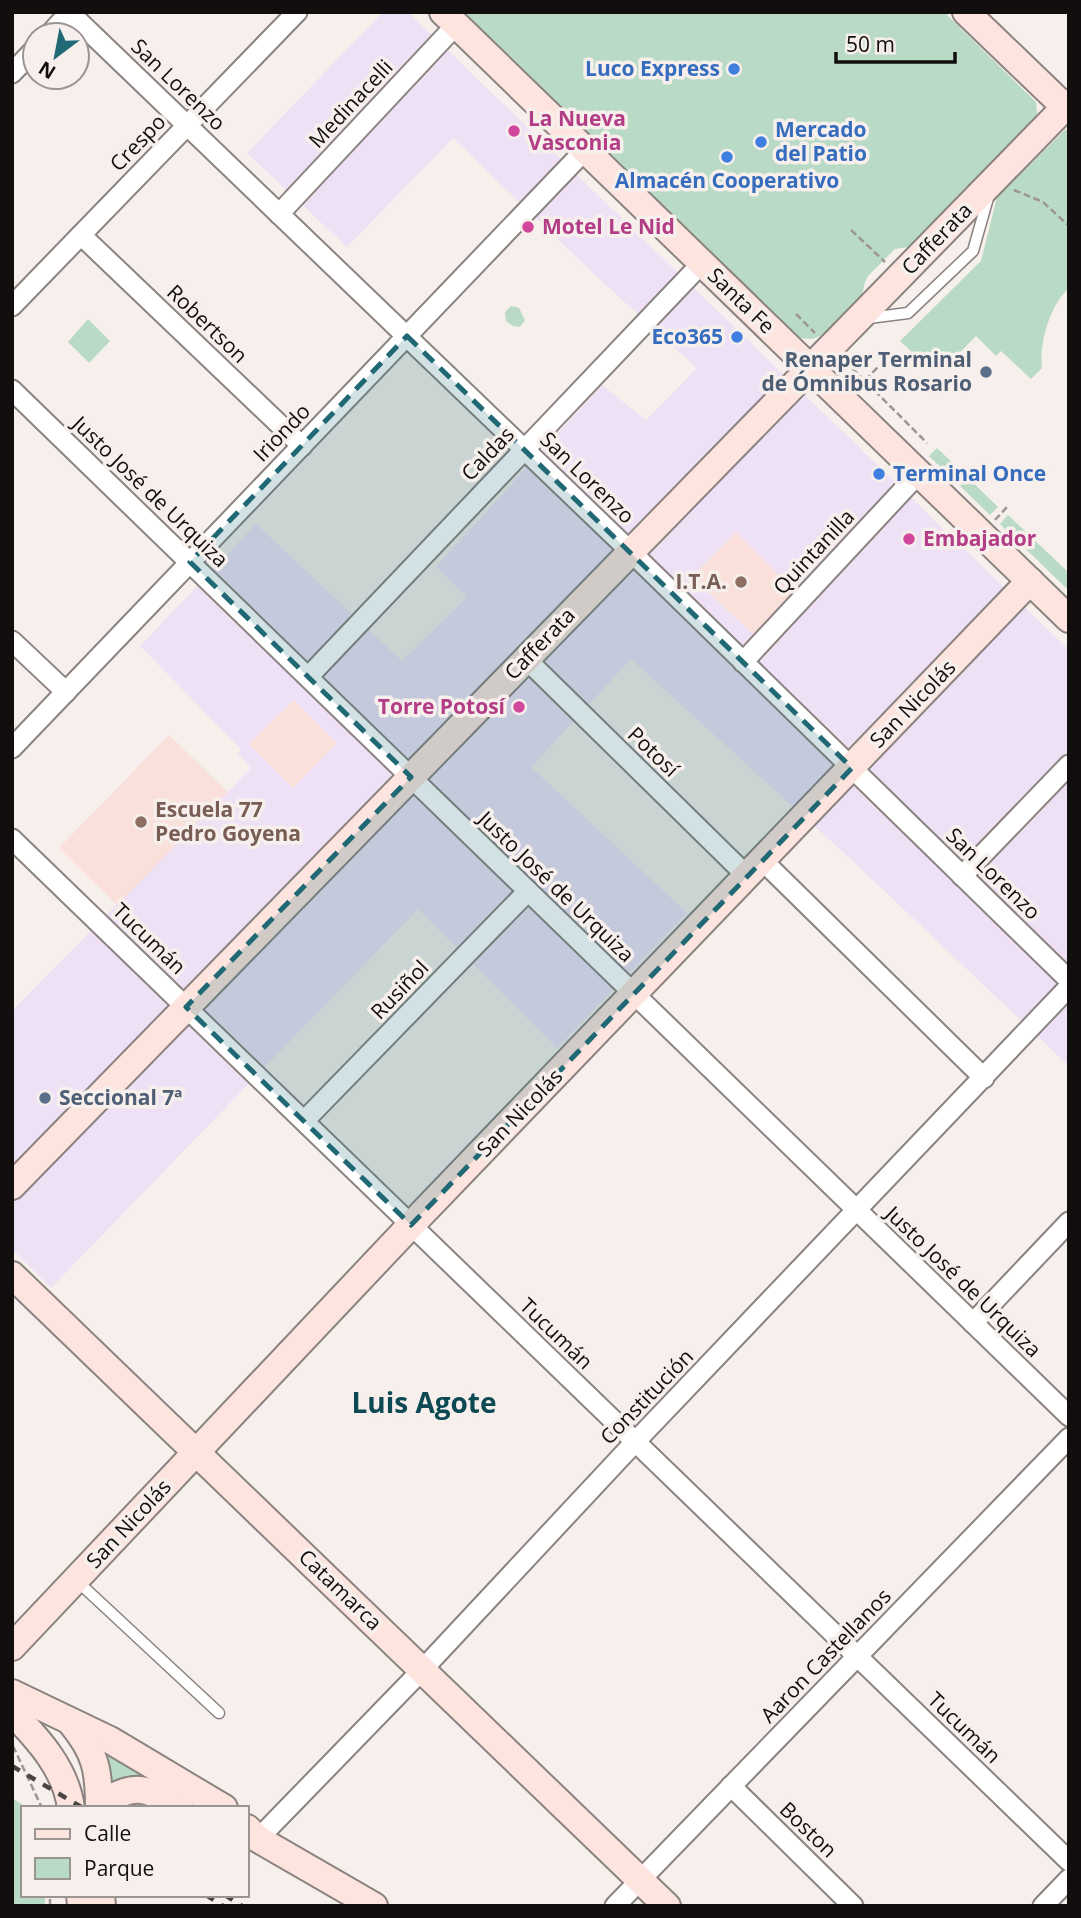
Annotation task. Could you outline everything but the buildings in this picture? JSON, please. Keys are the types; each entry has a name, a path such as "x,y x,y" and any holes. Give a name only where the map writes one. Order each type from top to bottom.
{"main road":[{"path":"966,12 1067,107"},
{"name":"Santa Fe","path":"449,19 1069,619"},
{"name":"Cafferata","path":"12,1186 810,368 1000,184 1067,107"},
{"name":"San Nicolás","path":"12,1647 411,1225 635,995 1030,581"},
{"name":"Catamarca","path":"12,1275 667,1906"},
{"path":"12,1693 110,1740 221,1806"},
{"path":"18,1718 37,1738 61,1772 70,1806"},
{"path":"69,1720 88,1743 99,1775 99,1806"},
{"path":"99,1806 123,1791 133,1790 154,1792 177,1806"},
{"path":"251,1835 374,1906"}],"street":[{"name":"San Lorenzo","path":"70,12 630,551 1069,981"},
{"name":"Crespo","path":"12,306 297,12"},
{"name":"Medinacelli","path":"279,214 449,19"},
{"name":"Iriondo","path":"12,748 585,150"},
{"name":"Robertson","path":"82,235 302,446"},
{"name":"Caldas","path":"308,677 702,263"},
{"name":"Justo José de Urquiza","path":"12,390 1069,1416"},
{"name":"Quintanilla","path":"743,662 919,473"},
{"path":"12,641 66,692"},
{"name":"Potosí","path":"526,659 984,1078"},
{"path":"962,876 1069,765"},
{"name":"Tucumán","path":"12,839 1069,1861"},
{"name":"Rusiñol","path":"304,1121 528,891"},
{"name":"Constitución","path":"251,1835 423,1669 635,1442 1069,987"},
{"path":"973,1322 1069,1222"},
{"name":"Aaron Castellanos","path":"615,1906 1069,1438"},
{"name":"Boston","path":"731,1786 853,1906"},
{"path":"1043,1906 1069,1878"}],"lane":[{"path":"76,1580 219,1713"}],"path":[{"path":"1000,184 1043,202 1069,226"},
{"path":"851,230 870,247"},
{"path":"796,314 927,443"},
{"path":"865,380 887,358"},
{"path":"952,486 968,470"},
{"path":"991,523 1007,507"},
{"path":"18,1718 13,1746 41,1806"}],"highlighted area":[{"path":"407,336 852,768 411,1225 186,1007 411,777 190,562"}],"shaded area":[{"path":"383,12 408,12 1069,650 1069,1066 857,865 631,659 531,767 687,913 557,1048 418,909 51,1288 12,1249 12,1011 251,768 238,754 241,749 140,646 256,524 402,661 467,597 436,567 602,385 646,420 697,368 595,275 453,138 347,247 247,153"},
{"name":"I.T.A.","path":"736,532 796,592 754,635 692,577"},
{"path":"294,700 337,743 293,788 249,744"},
{"name":"Escuela 77 Pedro Goyena","path":"169,735 228,792 117,905 59,848"}],"green space":[{"path":"456,12 944,12 1036,102 1037,114 1034,121 917,246 895,249 868,276 861,300 831,332 812,339 798,338"},
{"path":"1066,129 1069,132 1069,288 1056,304 1047,325 1042,347 1042,368 1031,379 1001,351 996,356 976,336 942,371 927,366 900,341 981,261 997,197"},
{"path":"511,306 519,308 525,320 520,327 506,321 505,312"},
{"path":"88,319 110,341 89,363 68,342"},
{"path":"937,448 959,469 951,477 929,456"},
{"path":"968,478 998,507 990,515 960,486"},
{"path":"1008,515 1069,573 1069,585 1066,588 1000,524"},
{"path":"101,1745 208,1806 138,1776 108,1781"},
{"path":"12,1798 25,1806 21,1806 21,1897 45,1897 45,1906 12,1906"}],"railway":[{"path":"12,1766 80,1806"},
{"path":"209,1897 223,1906"},
{"path":"228,1897 242,1906"}],"place":[{"name":"Luco Express","path":"734,69"},
{"name":"La Nueva Vasconia","path":"514,131"},
{"name":"Mercado del Patio","path":"761,142"},
{"name":"Almacén Cooperativo","path":"727,157"},
{"name":"Motel Le Nid","path":"528,227"},
{"name":"Eco365","path":"737,337"},
{"name":"Renaper Terminal de Ómnibus Rosario","path":"986,372"},
{"name":"Terminal Once","path":"879,474"},
{"name":"Embajador","path":"909,539"},
{"name":"I.T.A.","path":"741,582"},
{"name":"Torre Potosí","path":"519,707"},
{"name":"Escuela 77 Pedro Goyena","path":"141,822"},
{"name":"Seccional 7ª","path":"45,1098"}],"district":[{"name":"Luis Agote","path":"424,1403"}]}
